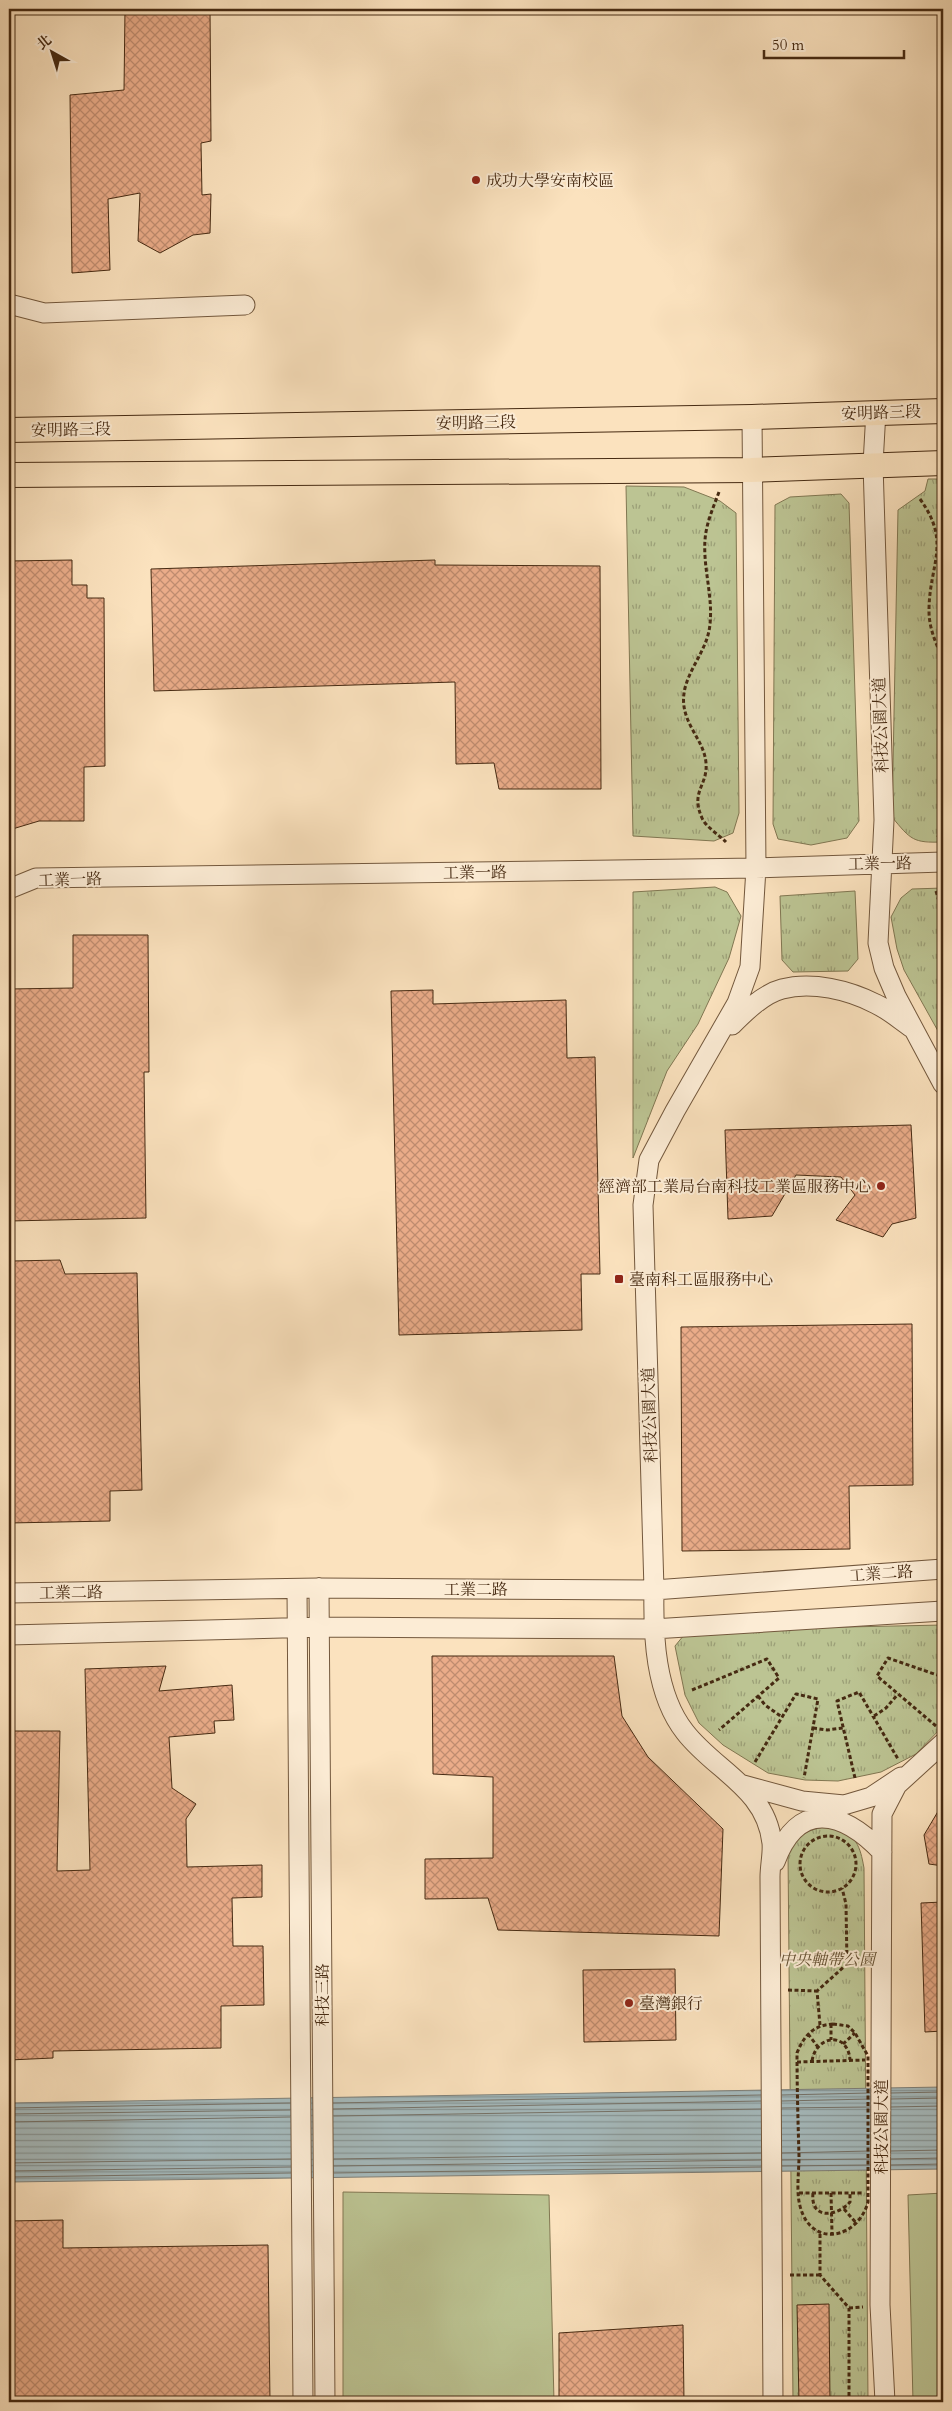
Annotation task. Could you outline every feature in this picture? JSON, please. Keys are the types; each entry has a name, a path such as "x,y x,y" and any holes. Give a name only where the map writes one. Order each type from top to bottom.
{"main road":[{"name":"安明路三段","path":"9,430 752,417 943,411"},
{"path":"9,475 751,470 874,464 943,463"}],"street":[{"path":"9,304 44,313 245,305"},
{"name":"科技公園大道","path":"876,412 874,464 884,820 878,943 887,975 943,1084"},
{"name":"科技公園大道","path":"752,417 756,868 750,967 737,1003 720,1036 675,1111 649,1160 643,1205 654,1590 653,1629 668,1704 684,1731 740,1784 762,1808 772,1843 770,1877 770,1990 773,2402"},
{"name":"工業一路","path":"9,889 36,878 756,868 881,862 943,862"},
{"name":"科技公園大道","path":"720,1036 763,999 780,990 802,986 828,988 876,1004 915,1030"},
{"name":"工業二路","path":"9,1593 319,1588 654,1590 943,1569"},
{"name":"科技三路","path":"319,1588 325,2402"},
{"name":"科技三路","path":"297,1589 303,2402"},
{"path":"9,1635 320,1626 653,1629 943,1611"},
{"name":"科技公園大道","path":"885,2402 880,2305 882,1814 897,1785 929,1758 939,1734"},
{"name":"科技公園大道","path":"740,1784 770,1794 802,1801 844,1806 871,1797 929,1758"},
{"name":"科技公園大道","path":"770,1877 780,1847 792,1830 812,1819 833,1818 851,1825 864,1834 882,1852"}],"path":[{"path":"719,492 710,516 705,539 710,624 705,646 690,672 685,689 685,704 687,721 706,761 706,774 698,791 697,804 702,820 726,842"},
{"path":"920,499 931,514 939,544 928,611 933,637 943,659"},
{"path":"943,744 939,758 943,787"},
{"path":"938,837 943,817"},
{"path":"936,891 943,915"},
{"path":"939,1734 878,1676 888,1658 943,1677"},
{"path":"692,1690 767,1659 779,1678 719,1730"},
{"path":"854,1778 837,1701 859,1692 898,1759"},
{"path":"755,1762 796,1694 818,1699 804,1778"},
{"path":"874,1716 886,1708 898,1694"},
{"path":"758,1696 765,1705 782,1717"},
{"path":"813,1728 827,1730 843,1728"},
{"path":"820,1837 838,1838 852,1848 855,1857 854,1874 842,1888 834,1891 815,1889 802,1875 800,1866 801,1856 812,1842 820,1837"},
{"path":"770,1990 817,1991 847,1964 846,1904 842,1888"},
{"path":"817,1991 820,2024"},
{"path":"820,2024 848,2026 855,2032 862,2043 868,2060 868,2193 865,2214 857,2224 841,2233 820,2234 812,2229 805,2219 800,2206 797,2053 802,2041 820,2024"},
{"path":"831,2024 831,2040"},
{"path":"844,2044 855,2032"},
{"path":"808,2034 818,2047"},
{"path":"812,2061 813,2053 818,2047 831,2040 841,2041 844,2044 850,2060"},
{"path":"797,2062 868,2060"},
{"path":"813,2193 812,2202 815,2207 822,2213 832,2213 844,2209 850,2202 850,2193"},
{"path":"831,2193 832,2233"},
{"path":"799,2194 868,2193"},
{"path":"844,2209 857,2224"},
{"path":"820,2234 820,2276 849,2308 849,2402"},
{"path":"772,2275 820,2276"}],"green space":[{"path":"928,479 943,479 943,842 919,841 904,831 892,817 898,510 925,491"},
{"path":"626,486 684,487 720,501 736,513 739,813 733,833 714,841 633,836"},
{"path":"841,494 849,503 859,821 847,838 811,845 778,839 773,824 775,505 790,497"},
{"path":"715,887 727,892 741,916 729,958 698,1024 667,1071 633,1158 633,892"},
{"path":"943,888 943,1040 904,970 897,949 891,917 901,898 912,889"},
{"path":"855,891 858,959 848,971 793,972 782,960 780,896"},
{"path":"943,1625 943,1726 916,1754 881,1772 838,1781 805,1780 768,1773 723,1745 699,1723 685,1695 675,1646 684,1635 701,1630"},
{"name":"中央軸帶公園","path":"835,1825 848,1833 856,1842 861,1853 864,1868 868,2402 793,2402 788,1853 802,1835 807,1832"},
{"path":"343,2192 549,2195 554,2402 343,2402"},
{"path":"943,2193 943,2402 913,2402 908,2195"}],"water":[{"path":"943,2087 943,2169 9,2182 9,2103"}],"building":[{"path":"125,9 210,9 211,141 201,143 202,195 211,194 210,233 193,235 160,253 138,241 140,193 108,199 110,270 72,273 70,95 124,90"},
{"path":"72,560 72,585 87,585 87,598 104,598 105,766 84,767 84,821 39,821 9,830 9,561"},
{"path":"435,560 435,565 600,566 601,789 499,789 494,763 456,764 455,682 154,691 151,569"},
{"path":"73,935 148,935 149,1072 144,1072 146,1218 9,1221 9,989 73,988"},
{"path":"433,990 433,1004 566,1000 567,1058 595,1057 600,1274 581,1274 582,1330 399,1335 391,991"},
{"name":"經濟部工業局台南科技工業區服務中心","path":"911,1125 916,1218 892,1224 883,1237 836,1220 855,1195 841,1177 796,1175 772,1216 728,1219 725,1130"},
{"path":"60,1260 65,1274 137,1273 142,1490 110,1491 110,1521 9,1523 9,1487 14,1487 14,1459 9,1459 9,1412 13,1412 12,1261"},
{"path":"912,1324 913,1485 849,1486 850,1549 682,1551 681,1327"},
{"path":"432,1656 614,1656 622,1716 648,1757 723,1829 719,1936 498,1930 488,1898 425,1899 425,1859 493,1858 493,1777 433,1774"},
{"path":"166,1666 159,1691 232,1685 234,1720 214,1721 215,1733 169,1737 172,1788 196,1804 186,1819 187,1867 262,1865 262,1897 232,1898 233,1946 263,1946 264,2005 221,2006 221,2048 53,2051 53,2058 9,2060 9,1731 60,1731 57,1871 90,1870 85,1669"},
{"path":"943,1803 943,1866 929,1864 924,1835"},
{"path":"943,1902 943,2031 925,2032 921,1903"},
{"path":"675,1969 676,2040 584,2042 583,1970"},
{"path":"63,2220 63,2248 268,2245 270,2402 9,2402 9,2221"},
{"path":"829,2304 830,2402 799,2402 797,2305"},
{"path":"683,2325 684,2402 559,2402 559,2333"}],"place":[{"name":"成功大學安南校區","path":"476,180"},
{"name":"經濟部工業局台南科技工業區服務中心","path":"881,1186"},
{"name":"臺南科工區服務中心","path":"619,1279"},
{"name":"臺灣銀行","path":"629,2003"}]}
